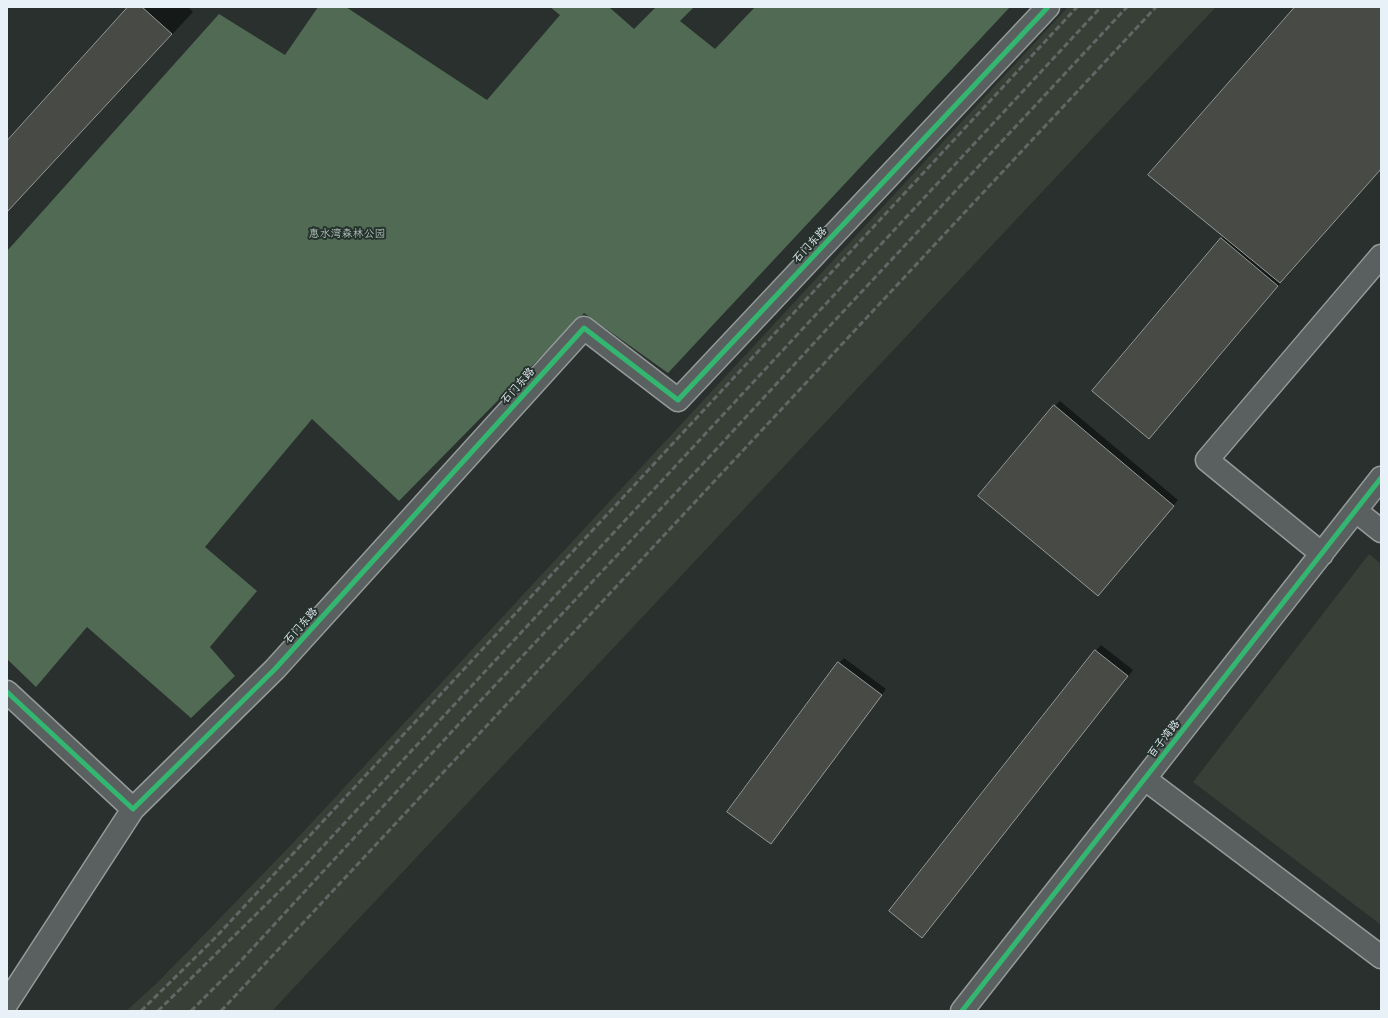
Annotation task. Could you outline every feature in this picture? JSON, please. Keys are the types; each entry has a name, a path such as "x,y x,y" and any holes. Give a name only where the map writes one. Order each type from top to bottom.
{"street":[{"name":"石门东路","path":"133,809 275,669 584,328 678,400 1048,7"},
{"path":"1322,554 1207,460 1381,256"},
{"name":"百子湾路","path":"962,1011 1381,478"},
{"path":"1356,511 1381,531"},
{"path":"7,692 133,809 7,1003"},
{"path":"1145,779 1381,957"}],"shaded area":[{"path":"1068,7 1216,7 272,1011 126,1011 157,983 290,846"},
{"path":"1369,554 1381,564 1381,925 1193,782"}],"green space":[{"name":"惠水湾森林公园","path":"318,7 346,7 487,100 560,15 550,7 609,7 634,29 656,7 694,7 680,21 715,49 755,7 1010,7 668,373 584,313 399,501 312,419 205,547 257,591 210,647 235,676 191,718 87,627 36,687 7,659 7,251 219,14 285,55"}],"building":[{"path":"128,7 142,7 172,34 7,212 7,141"},
{"path":"1295,7 1381,7 1381,169 1280,283 1148,175"},
{"path":"1221,238 1278,286 1149,439 1092,391"},
{"path":"1054,405 1174,506 1098,596 978,496"},
{"path":"1095,650 1128,676 922,938 889,911"},
{"path":"838,662 882,695 771,844 727,812"}],"railway":[{"path":"141,1011 215,938 1077,7"},
{"path":"158,1011 301,870 1101,7"},
{"path":"191,1011 237,965 469,713 699,468 1127,7"},
{"path":"221,1011 1156,7"}],"cycle path":[{"path":"7,692 133,809 275,669 584,328 678,400 1048,7"},
{"path":"962,1011 1381,478"}]}
